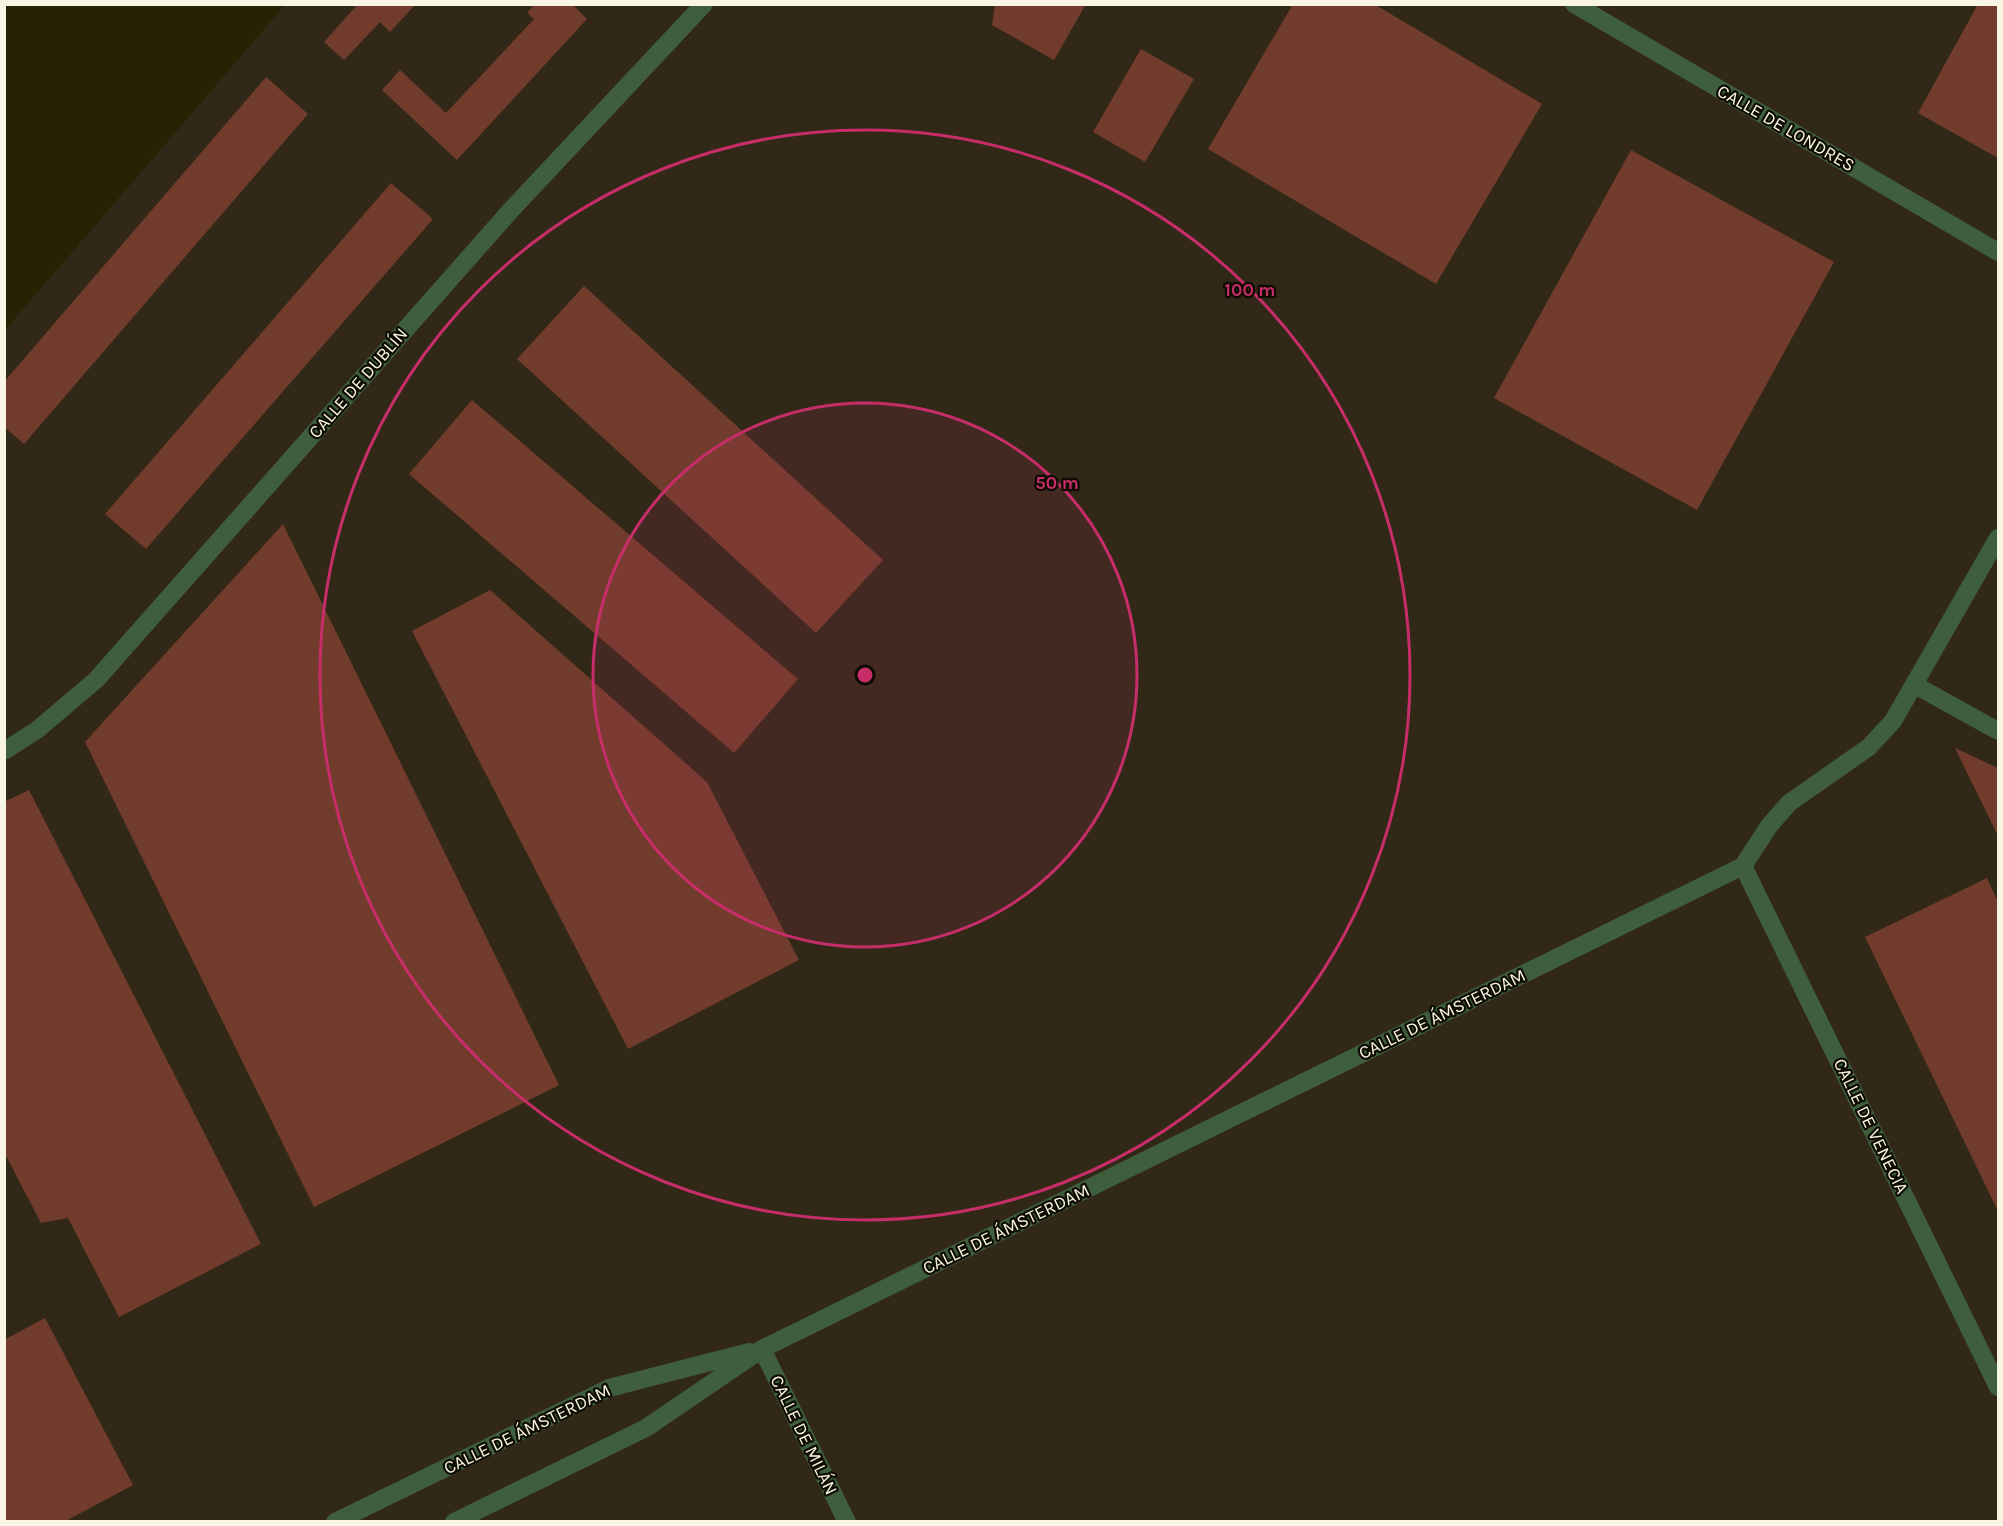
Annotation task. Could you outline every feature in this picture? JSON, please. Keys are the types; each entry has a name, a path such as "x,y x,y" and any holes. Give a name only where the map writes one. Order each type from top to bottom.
{"street":[{"name":"CALLE DE DUBLÍN","path":"4,751 37,730 96,680 511,210 704,4"},
{"name":"CALLE DE LONDRES","path":"1574,4 1998,252"},
{"path":"1743,866 1769,826 1789,803 1869,747 1893,721 1998,538"},
{"path":"1915,685 1998,731"},
{"name":"CALLE DE ÁMSTERDAM","path":"454,1521 646,1428 762,1349 1743,866"},
{"name":"CALLE DE VENECIA","path":"1743,866 1998,1387"},
{"name":"CALLE DE ÁMSTERDAM","path":"335,1521 609,1388 762,1349"},
{"name":"CALLE DE MILÁN","path":"762,1349 847,1521"}],"shaded area":[{"path":"285,5 1998,5 1998,1521 5,1522 5,330"}],"building":[{"path":"358,4 416,4 390,32 380,22 344,60 324,42"},
{"path":"535,4 572,4 587,19 457,160 382,90 400,70 446,113 534,19 527,13"},
{"path":"995,4 1086,4 1054,60 992,25"},
{"path":"1293,4 1374,4 1542,104 1436,284 1208,149"},
{"path":"1978,4 1998,4 1998,158 1918,113"},
{"path":"1141,49 1194,79 1145,162 1093,132"},
{"path":"266,77 308,114 24,444 4,427 4,382"},
{"path":"1631,150 1834,262 1697,510 1494,398"},
{"path":"391,183 433,219 146,549 105,514"},
{"path":"584,286 883,560 816,633 517,359"},
{"path":"472,400 798,679 734,753 409,474"},
{"path":"283,524 559,1085 314,1207 85,742"},
{"path":"490,590 707,782 799,960 628,1049 412,631"},
{"path":"1955,748 1998,768 1998,836"},
{"path":"29,790 261,1244 119,1317 68,1218 41,1223 4,1152 4,802"},
{"path":"1987,878 1998,902 1998,1211 1865,937"},
{"path":"45,1318 133,1485 64,1522 4,1522 4,1340"}]}
